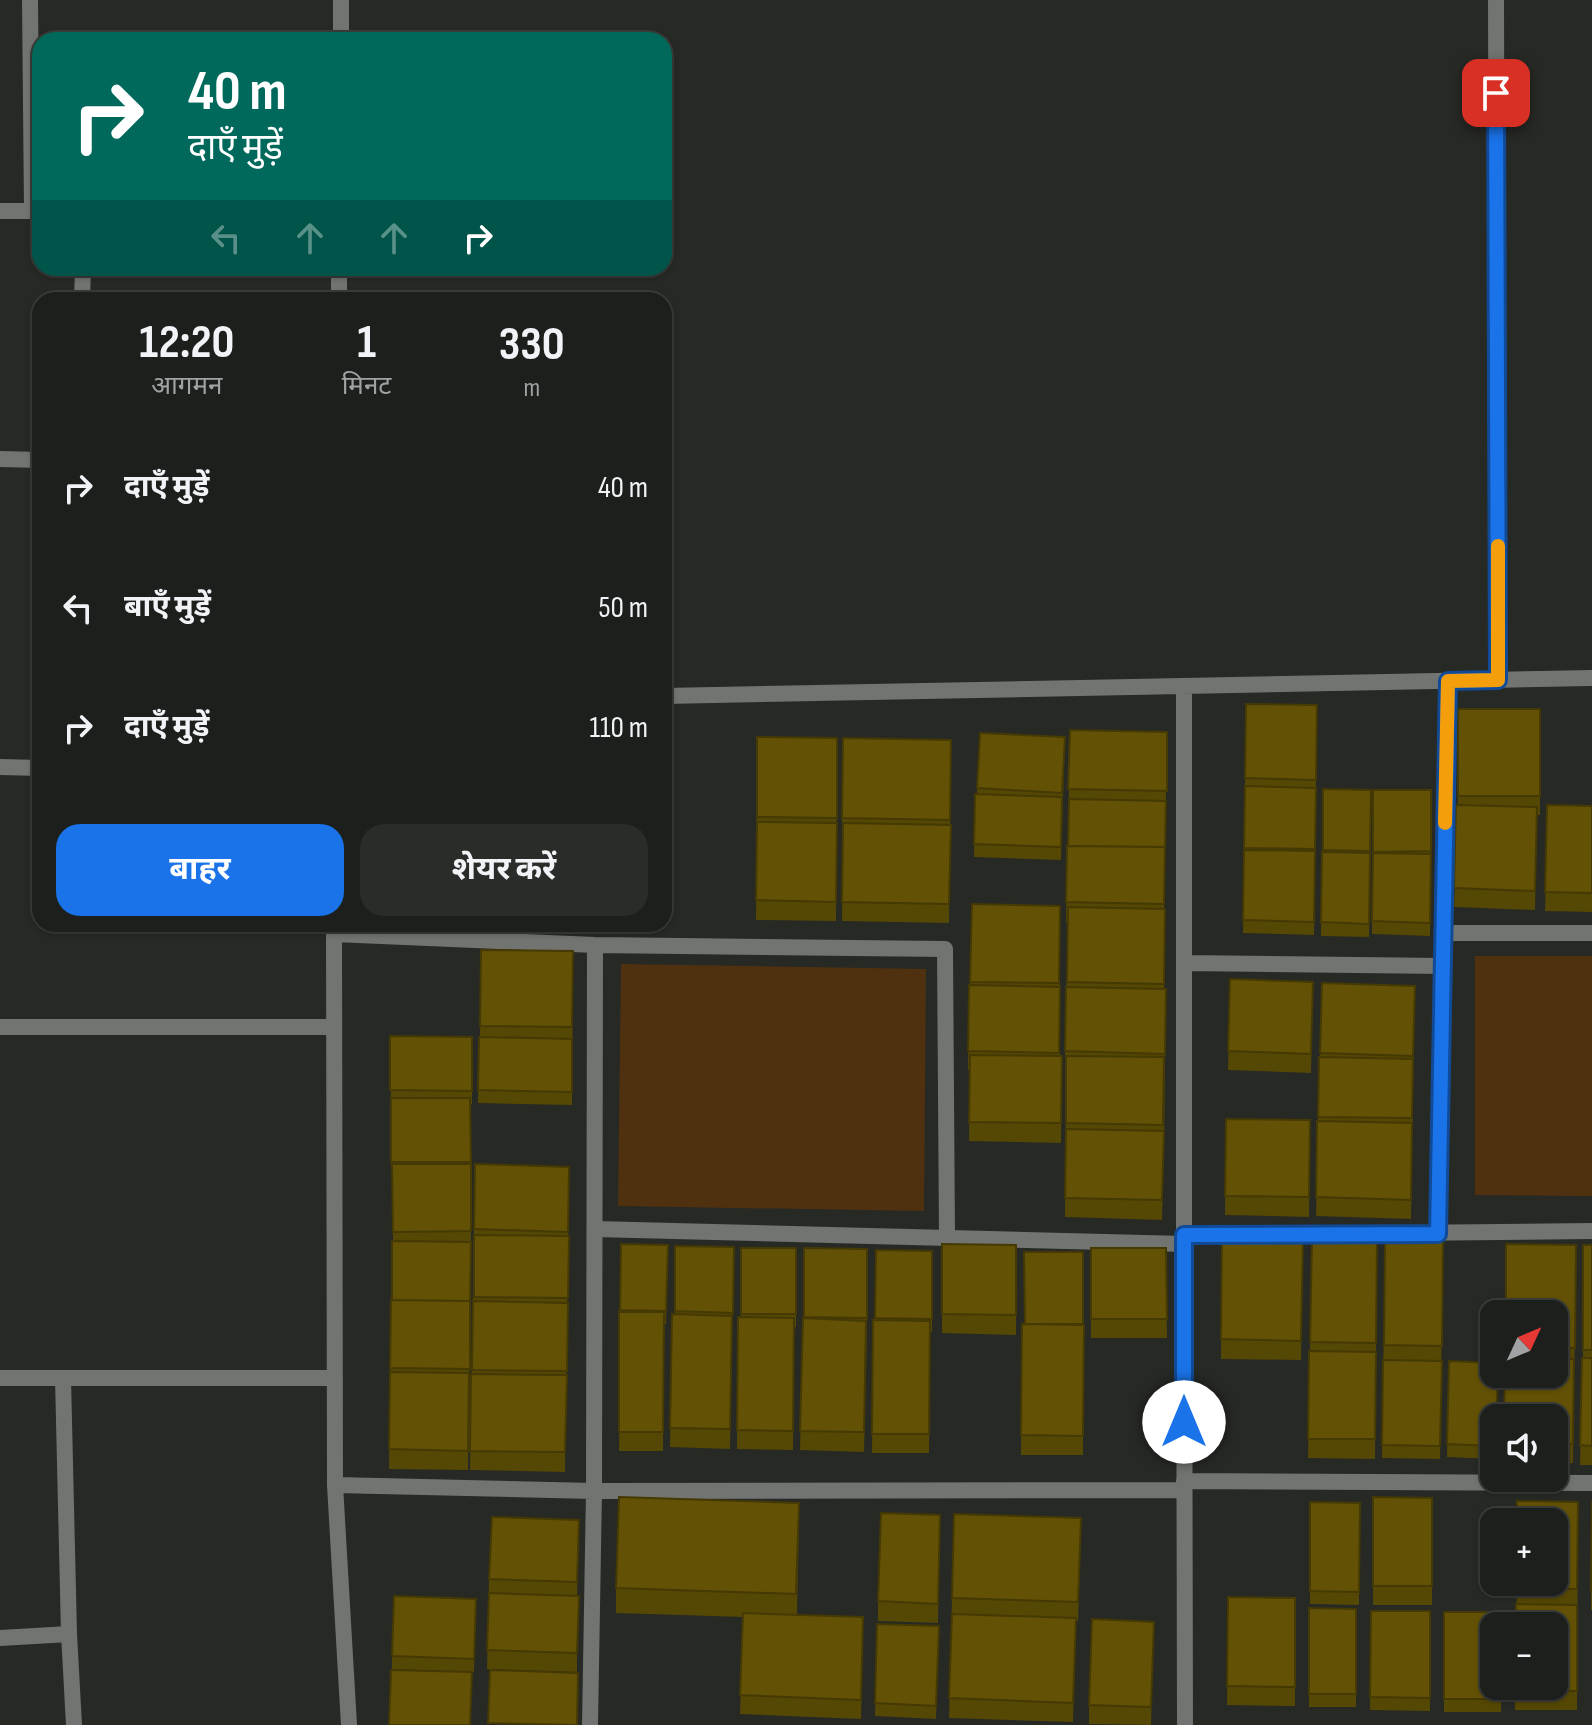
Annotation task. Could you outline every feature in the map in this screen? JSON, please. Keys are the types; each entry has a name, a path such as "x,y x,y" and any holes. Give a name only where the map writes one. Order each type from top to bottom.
{"street":[{"path":"30,0 32,70"},
{"path":"341,0 341,32"},
{"path":"1496,0 1498,680"},
{"path":"0,211 32,210"},
{"path":"0,459 32,460"},
{"path":"672,696 1592,678"},
{"path":"1438,1234 1448,681"},
{"path":"1184,686 1185,1725"},
{"path":"0,767 32,768"},
{"path":"334,932 335,1485 349,1725"},
{"path":"383,932 595,945 945,949 947,1238"},
{"path":"1443,933 1592,933"},
{"path":"590,1725 594,1491 595,945"},
{"path":"1184,963 1443,966"},
{"path":"0,1027 334,1027"},
{"path":"595,1229 947,1238 1184,1240 1592,1231"},
{"path":"0,1378 335,1378"},
{"path":"63,1378 74,1725"},
{"path":"335,1485 594,1491 1592,1483"},
{"path":"0,1638 69,1634"}],"shaded area":[{"path":"1475,956 1592,956 1592,1196 1475,1195"},
{"path":"621,964 926,969 924,1211 618,1206"}],"building":[{"path":"1246,704 1317,705 1316,780 1245,778"},
{"path":"1458,709 1540,709 1540,796 1458,796"},
{"path":"1070,730 1167,732 1167,791 1068,789"},
{"path":"980,733 1065,737 1062,793 977,788"},
{"path":"757,737 837,738 837,818 757,817"},
{"path":"843,738 951,740 950,820 842,818"},
{"path":"1245,786 1316,788 1315,849 1244,848"},
{"path":"1323,789 1371,790 1370,851 1323,850"},
{"path":"1373,790 1431,790 1431,851 1373,852"},
{"path":"975,794 1062,797 1061,847 974,844"},
{"path":"1069,799 1166,801 1165,850 1165,847 1068,846"},
{"path":"1456,805 1537,807 1535,891 1454,888"},
{"path":"1547,805 1592,806 1592,893 1545,892"},
{"path":"757,822 837,823 836,902 756,900"},
{"path":"843,823 951,825 949,904 842,902"},
{"path":"1067,846 1165,847 1164,904 1066,902"},
{"path":"1244,850 1315,851 1314,922 1243,920"},
{"path":"1322,852 1370,853 1369,924 1321,922"},
{"path":"1373,853 1431,854 1430,923 1372,921"},
{"path":"972,904 1060,906 1059,983 970,982"},
{"path":"1068,907 1165,909 1164,984 1067,982"},
{"path":"481,950 573,951 572,1027 480,1026"},
{"path":"1230,979 1313,982 1311,1054 1228,1051"},
{"path":"1322,983 1415,986 1413,1056 1320,1053"},
{"path":"969,985 1060,987 1059,1053 968,1051"},
{"path":"1066,987 1166,989 1165,1054 1065,1051"},
{"path":"390,1036 472,1037 472,1091 390,1090"},
{"path":"479,1037 572,1039 572,1092 478,1090"},
{"path":"970,1055 1062,1056 1061,1123 969,1122"},
{"path":"1066,1056 1164,1057 1163,1125 1066,1123"},
{"path":"1319,1057 1413,1059 1412,1118 1318,1117"},
{"path":"391,1098 470,1098 471,1162 391,1162"},
{"path":"1226,1119 1310,1120 1309,1197 1225,1196"},
{"path":"1317,1121 1412,1123 1411,1200 1316,1197"},
{"path":"1066,1129 1164,1131 1162,1200 1065,1198"},
{"path":"392,1164 471,1164 471,1231 393,1232"},
{"path":"475,1164 569,1167 568,1232 474,1229"},
{"path":"474,1235 569,1236 568,1298 474,1297"},
{"path":"1222,1237 1303,1238 1301,1341 1221,1339"},
{"path":"1312,1239 1377,1241 1376,1343 1310,1342"},
{"path":"392,1241 471,1242 470,1303 392,1300"},
{"path":"1385,1242 1443,1242 1442,1346 1384,1345"},
{"path":"621,1244 668,1245 666,1311 620,1310"},
{"path":"942,1244 1016,1245 1016,1315 942,1314"},
{"path":"1506,1244 1576,1245 1575,1348 1568,1348 1568,1300 1506,1300"},
{"path":"1583,1245 1592,1245 1592,1350 1583,1350"},
{"path":"675,1246 734,1247 733,1313 675,1311"},
{"path":"741,1248 796,1248 796,1314 741,1314"},
{"path":"804,1248 867,1249 867,1318 804,1317"},
{"path":"1091,1248 1166,1248 1167,1319 1091,1319"},
{"path":"876,1250 932,1251 932,1319 875,1318"},
{"path":"1024,1252 1083,1252 1083,1324 1025,1324"},
{"path":"391,1300 470,1301 470,1369 390,1368"},
{"path":"473,1301 568,1303 567,1371 472,1370"},
{"path":"619,1312 664,1312 663,1432 619,1432"},
{"path":"672,1314 732,1316 730,1429 670,1428"},
{"path":"738,1317 794,1318 793,1431 737,1430"},
{"path":"803,1318 866,1321 864,1432 800,1431"},
{"path":"873,1320 930,1321 929,1434 872,1434"},
{"path":"1022,1324 1084,1325 1083,1436 1021,1435"},
{"path":"1309,1351 1376,1352 1375,1439 1308,1439"},
{"path":"1582,1358 1592,1358 1592,1446 1580,1445"},
{"path":"1568,1359 1574,1359 1573,1444 1568,1444 1568,1404 1504,1404 1505,1388 1568,1388"},
{"path":"1383,1360 1442,1361 1440,1446 1382,1445"},
{"path":"1449,1361 1480,1362 1480,1388 1497,1388 1497,1404 1480,1404 1480,1445 1447,1444"},
{"path":"390,1372 469,1373 468,1451 389,1449"},
{"path":"471,1374 567,1375 565,1452 470,1451"},
{"path":"619,1497 799,1503 796,1594 616,1588"},
{"path":"1373,1497 1432,1498 1432,1586 1373,1586"},
{"path":"1517,1501 1578,1502 1577,1589 1568,1589 1568,1508 1517,1508"},
{"path":"1592,1501 1592,1591 1591,1591"},
{"path":"1310,1502 1360,1503 1359,1592 1310,1591"},
{"path":"881,1513 940,1515 938,1604 878,1601"},
{"path":"954,1514 1081,1518 1078,1602 952,1598"},
{"path":"492,1517 579,1520 577,1582 489,1579"},
{"path":"489,1593 579,1596 577,1653 487,1650"},
{"path":"394,1596 476,1599 474,1659 392,1656"},
{"path":"1228,1597 1295,1598 1295,1687 1227,1686"},
{"path":"1516,1604 1577,1605 1577,1691 1568,1691 1568,1612 1516,1612"},
{"path":"1309,1608 1356,1609 1356,1694 1309,1694"},
{"path":"1371,1611 1430,1611 1430,1698 1370,1697"},
{"path":"1444,1612 1480,1612 1480,1699 1444,1699"},
{"path":"743,1613 863,1617 861,1700 740,1695"},
{"path":"952,1614 1076,1618 1073,1703 949,1698"},
{"path":"1092,1619 1154,1622 1151,1707 1089,1705"},
{"path":"877,1624 939,1626 936,1706 875,1703"},
{"path":"391,1670 472,1672 470,1725 389,1725"},
{"path":"490,1670 578,1673 577,1725 488,1723"}],"slow traffic":[{"path":"1445,823 1448,681 1498,680 1498,546"}],"route":[{"path":"1184,1422 1184,1235 1438,1234 1448,681 1498,680 1496,93"}]}
